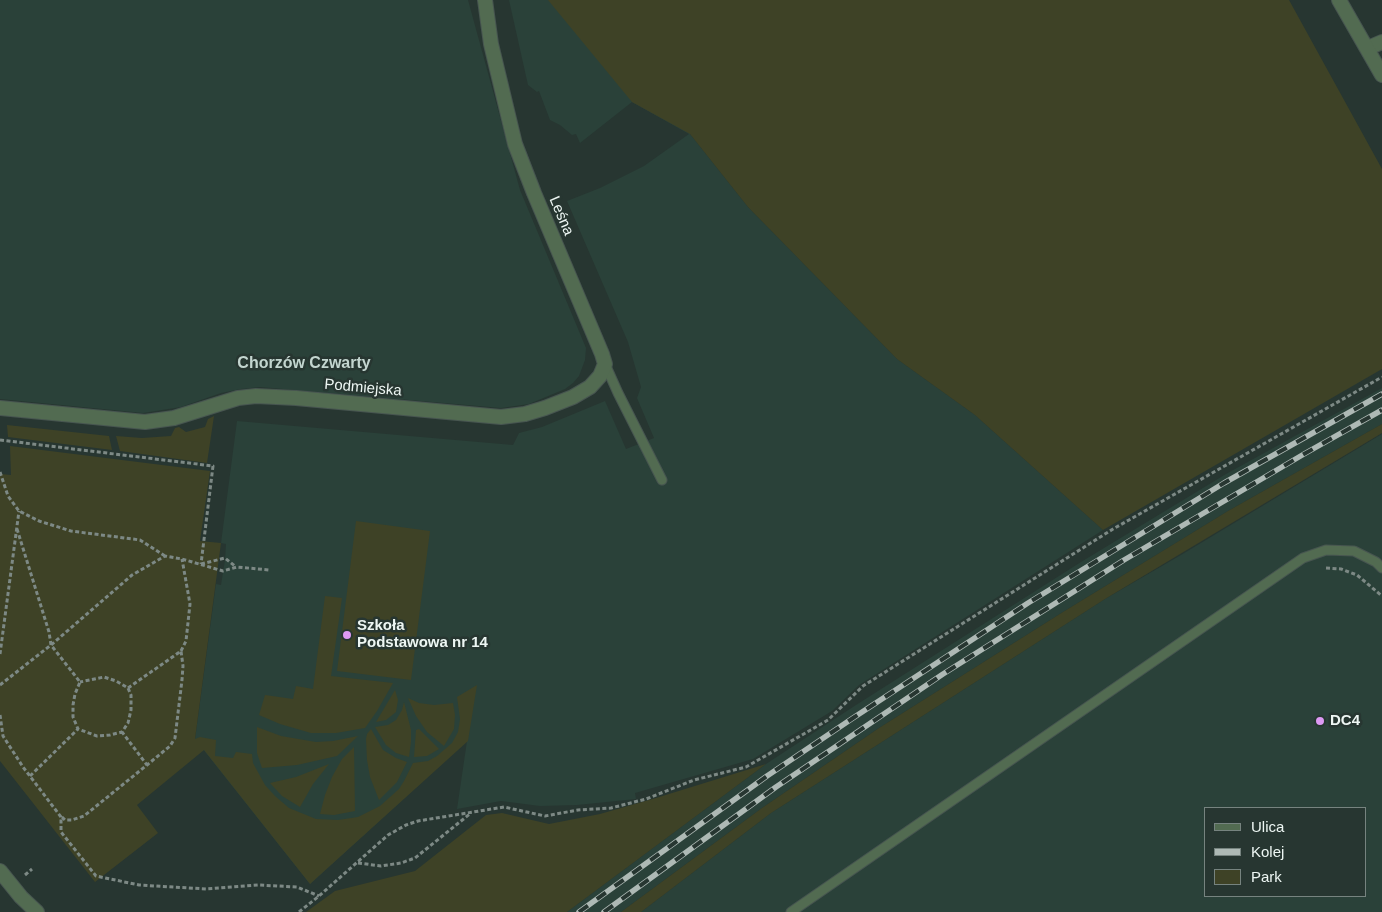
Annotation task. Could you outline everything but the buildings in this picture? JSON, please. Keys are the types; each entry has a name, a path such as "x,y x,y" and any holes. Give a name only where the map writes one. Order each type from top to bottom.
{"street":[{"name":"Leśna","path":"485,0 491,44 515,144 605,364"},
{"path":"1340,0 1382,75"},
{"path":"1368,48 1382,42"},
{"name":"Podmiejska","path":"0,408 145,422 174,418 238,398 256,396 501,417 525,414 573,397 590,387 600,376 605,364"},
{"path":"0,871 21,897 37,912"}],"lane":[{"path":"605,364 662,480"},
{"path":"791,912 1303,558 1326,550 1354,551 1376,562 1382,568"}],"path":[{"path":"299,912 320,896 388,835 418,821 504,807 545,816 578,810 611,808 646,799 694,780 746,767 828,720 863,686 1113,529 1382,377"},
{"path":"0,440 213,466 201,564"},
{"path":"0,472 8,496 19,511 39,521 71,531 140,540 165,556 223,571 237,567 269,570"},
{"path":"0,654 19,511"},
{"path":"16,529 51,645 80,682"},
{"path":"0,685 51,645 132,575 165,556"},
{"path":"201,564 225,558 237,567"},
{"path":"128,688 181,651 186,641 190,604 182,559"},
{"path":"1323,568 1341,569 1357,575 1382,596"},
{"path":"0,715 3,736 61,817 65,820 72,820 84,816 170,746 175,738 183,666 181,651"},
{"path":"80,682 104,677 128,688"},
{"path":"80,682 75,694 73,717 78,729 97,736 110,736 122,732 128,723 131,710 128,688"},
{"path":"30,776 78,729"},
{"path":"122,732 147,765"},
{"path":"357,863 380,866 401,863 415,858 472,812"},
{"path":"61,817 61,832 96,876 139,885 206,889 258,885 297,887 320,896"}],"shaded area":[{"path":"0,0 468,0 520,190 586,348 585,360 579,376 565,389 529,404 501,408 260,387 221,393 181,407 143,413 0,399"},
{"path":"509,0 823,0 690,134 748,207 897,359 975,415 1103,530 859,685 832,711 753,759 635,793 636,799 577,805 540,806 501,801 457,809 467,741 310,884 195,739 216,584 221,585 225,560 226,544 221,543 237,421 513,445 519,433 542,427 605,401 626,449 654,438 637,398 641,387 628,342 567,201 600,188 644,166 689,134 632,102 580,143 576,134 572,135 560,125 550,120 539,91 537,92 528,85"},
{"path":"1382,388 1382,424 1228,511 879,728 762,808 621,912 567,912 766,764 856,705 1081,562 1226,474"},
{"path":"1382,434 1382,912 641,912 771,813 1105,599"}],"green space":[{"path":"548,0 1289,0 1382,169 1382,369 1103,530 975,415 897,359 748,207 690,134 632,102"},
{"path":"214,416 207,463 120,451 116,436 142,438 171,436 175,428 179,427 186,432 205,427 208,419"},
{"path":"1382,424 1382,433 1105,599 771,813 641,912 621,912 762,808 879,728 1228,511"},
{"path":"7,425 109,436 112,450 8,437"},
{"path":"10,446 210,471 200,541 221,543 195,739 200,737 216,740 215,756 233,758 236,752 252,754 253,763 265,785 289,808 316,819 338,820 358,817 380,806 399,789 413,763 428,761 452,743 458,732 460,719 457,697 477,685 468,741 310,884 204,750 137,805 158,833 95,882 0,761 0,474 11,475"},
{"path":"356,521 430,531 411,680 337,671"},
{"path":"325,596 342,598 331,676 393,683 365,728 336,733 311,733 280,724 259,715 265,695 293,699 296,686 313,689"},
{"path":"395,690 398,700 396,712 386,720 376,722"},
{"path":"408,698 419,703 434,705 453,703 455,715 454,729 444,746 427,732 416,716"},
{"path":"404,702 411,730 409,757 396,753 386,745 375,727 388,725 396,720"},
{"path":"257,727 281,736 316,742 358,736 337,756 297,765 262,768 257,753"},
{"path":"371,729 383,750 407,762 397,782 379,800 370,777 367,760 366,739"},
{"path":"419,729 439,749 427,756 414,757 416,730"},
{"path":"354,747 355,811 334,815 320,814 332,777 342,759"},
{"path":"329,764 313,784 300,807 282,796 270,783 296,777"},
{"path":"766,764 567,912 306,912 335,891 415,871 486,815 502,813 549,824 600,814"}],"railway":[{"path":"579,912 767,776 1028,603 1224,483 1382,394"},
{"path":"604,912 776,787 943,674 1124,560 1382,410"}],"place":[{"name":"Szkoła Podstawowa nr 14","path":"347,635"},
{"name":"DC4","path":"1320,721"}],"district":[{"name":"Chorzów Czwarty","path":"304,364"}]}
